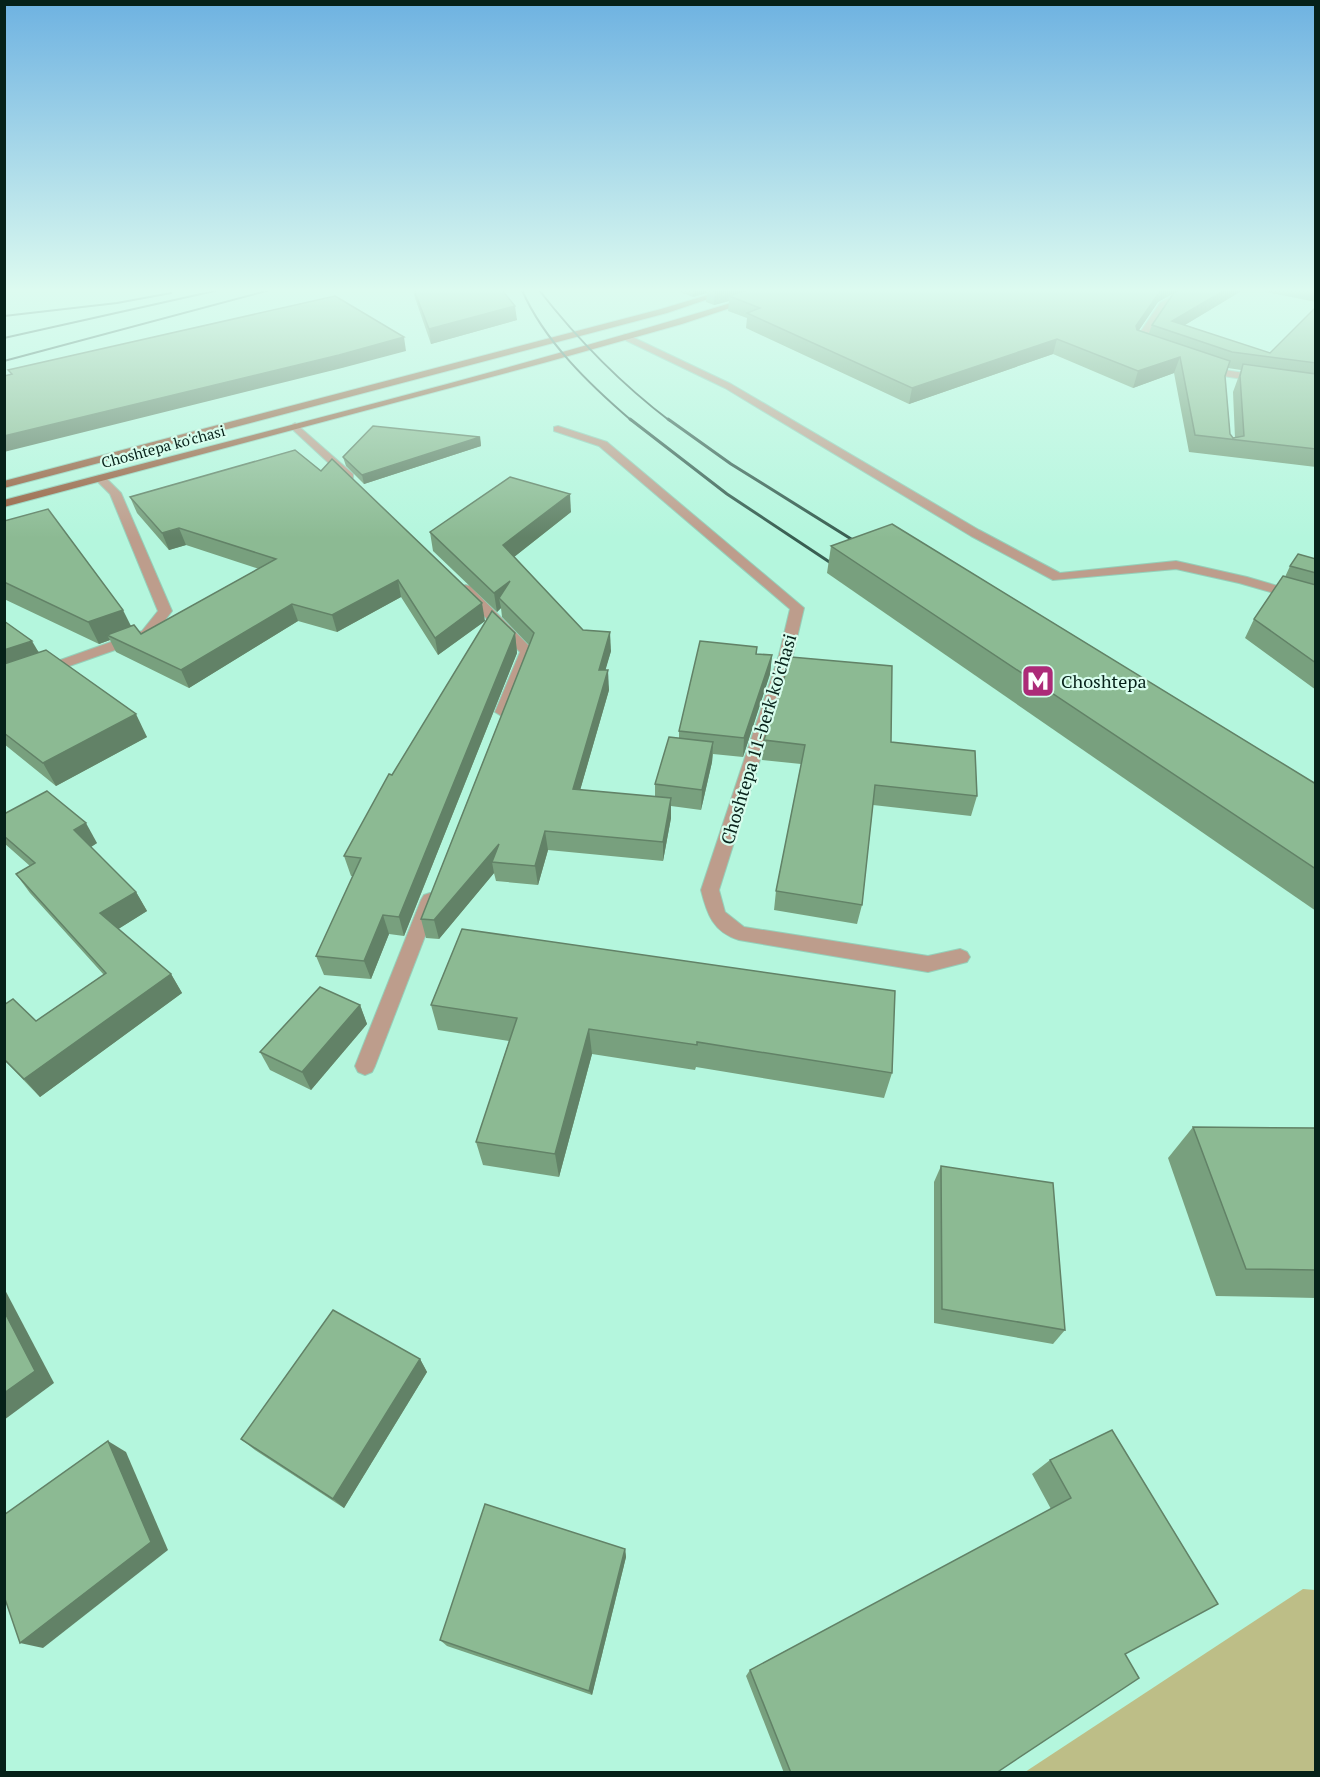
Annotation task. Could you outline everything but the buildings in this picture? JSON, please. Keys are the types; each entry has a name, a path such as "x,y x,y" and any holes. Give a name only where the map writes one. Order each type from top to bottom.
{"main road":[{"name":"Choshtepa ko'chasi","path":"4,485 429,373"},
{"name":"Choshtepa ko'chasi","path":"4,504 492,373"}],"street":[{"path":"701,373 728,386 965,527 1058,577 1176,566 1242,580 1316,601"},
{"path":"1215,373 1229,379 1273,380"},
{"path":"295,426 358,485"},
{"name":"Choshtepa 11-berk ko'chasi","path":"558,429 603,444 797,608 786,655 710,890 717,916 738,933 928,964 960,957"},
{"path":"4,685 147,634 165,611 115,493 100,478"},
{"path":"451,575 527,651 497,727"},
{"path":"365,1066 438,880"}],"green space":[{"path":"1303,1589 1315,1590 1315,1772 1025,1772"}],"railway":[{"path":"581,373 632,421"},
{"path":"614,373 670,421"},
{"path":"630,419 727,494 843,571"},
{"path":"668,419 731,464 864,547"}],"place":[{"name":"Choshtepa","path":"1038,681"}]}
